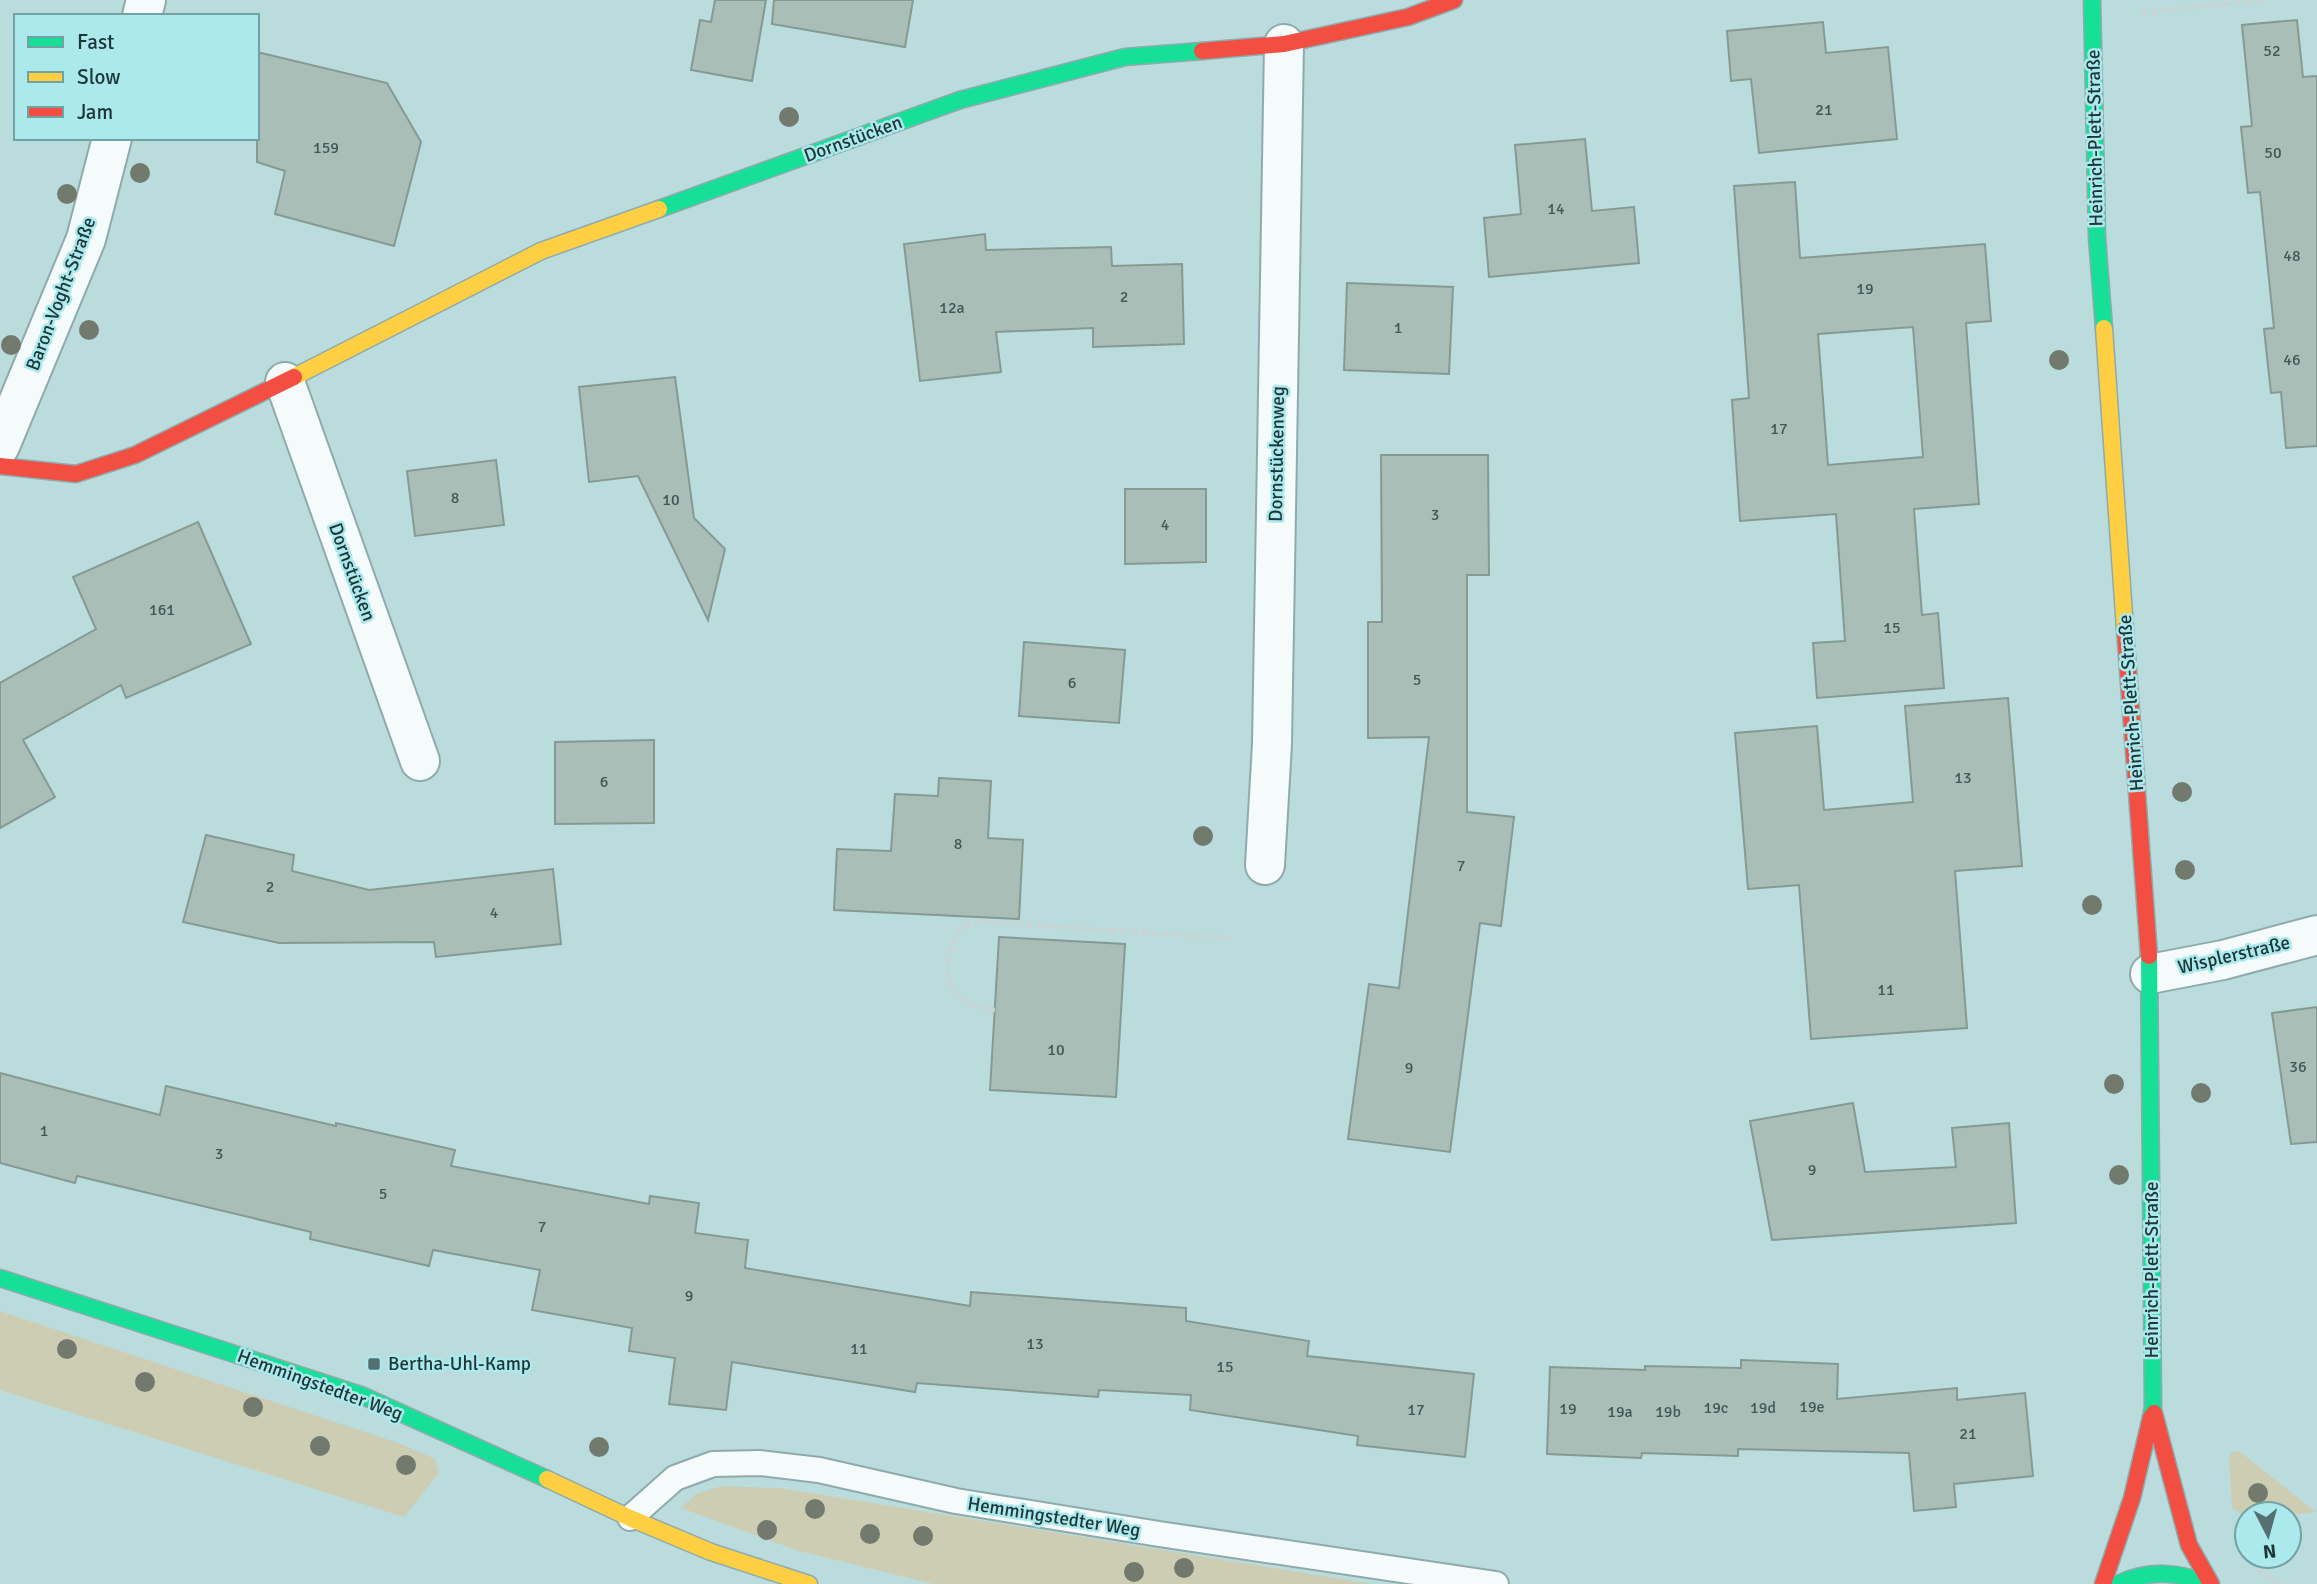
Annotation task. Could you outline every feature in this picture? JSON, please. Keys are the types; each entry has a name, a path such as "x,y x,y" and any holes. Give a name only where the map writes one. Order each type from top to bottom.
{"street":[{"name":"Dornstücken","path":"0,466 76,474 135,455 285,382 541,251 961,100 1125,57 1284,44 1408,17 1454,0"},
{"name":"Heinrich-Plett-Straße","path":"2092,8 2097,237 2150,974 2153,1408 2132,1498 2103,1584"},
{"name":"Dornstückenweg","path":"1265,865 1272,730 1284,44"},
{"name":"Baron-Voght-Straße","path":"0,446 86,239 111,140"},
{"name":"Dornstücken","path":"285,382 420,761"},
{"name":"Wisplerstraße","path":"2150,974 2223,960 2317,935"},
{"name":"Hemmingstedter Weg","path":"0,1278 361,1395 630,1518 711,1552 809,1584"},
{"name":"Heinrich-Plett-Straße","path":"2153,1408 2189,1545 2211,1584"},
{"name":"Heinrich-Plett-Straße","path":"2118,1584 2153,1574 2183,1574 2211,1584"}],"lane":[{"name":"Hemmingstedter Weg","path":"630,1518 675,1478 713,1464 760,1463 819,1470 956,1501 1496,1584"}],"path":[{"path":"2092,8 2265,0"},
{"path":"995,1010 964,1001 951,985 948,972 952,946 967,926 981,922 1230,938"}],"green space":[{"path":"0,1311 401,1444 435,1459 439,1473 404,1517 0,1390"},
{"path":"2239,1451 2301,1500 2233,1500 2232,1508 2229,1457 2232,1452"},
{"path":"722,1486 780,1488 1372,1584 934,1584 799,1551 681,1508 696,1494"},
{"path":"2303,1502 2316,1512 2303,1513"}],"building":[{"path":"715,0 766,0 752,81 691,70 700,20 711,22"},
{"path":"774,0 913,0 905,47 772,24"},
{"path":"2297,20 2303,77 2317,76 2317,446 2286,448 2281,392 2271,393 2264,329 2274,328 2260,192 2248,193 2241,127 2252,126 2242,25"},
{"path":"1823,22 1826,53 1888,47 1897,139 1759,153 1751,79 1731,81 1727,31"},
{"path":"259,52 387,83 421,142 394,246 275,214 285,171 257,162"},
{"path":"1585,139 1592,211 1634,207 1639,263 1489,277 1484,218 1521,214 1515,145"},
{"path":"1795,182 1800,258 1985,244 1991,321 1966,323 1979,504 1914,509 1922,615 1938,613 1944,688 1817,698 1813,643 1845,641 1836,514 1740,521 1732,400 1749,398 1734,186","holes":["1913,327 1923,457 1828,465 1818,334"]},
{"path":"985,234 986,250 1111,247 1112,266 1182,264 1184,344 1093,347 1093,328 996,332 1001,372 920,381 904,244"},
{"path":"1347,283 1453,287 1449,374 1344,370"},
{"path":"675,377 694,518 725,549 708,620 638,476 589,482 579,387"},
{"path":"1381,455 1488,455 1489,575 1467,575 1467,812 1514,817 1501,926 1480,923 1450,1152 1348,1139 1369,984 1399,988 1429,737 1368,738 1368,622 1382,622"},
{"path":"496,460 504,525 415,536 407,471"},
{"path":"1125,489 1206,489 1206,562 1125,564"},
{"path":"198,522 251,644 126,698 121,685 23,740 55,797 0,828 0,683 96,629 73,577"},
{"path":"1024,642 1125,650 1119,723 1019,716"},
{"path":"2008,698 2022,866 1955,871 1967,1028 1811,1039 1799,885 1748,889 1735,733 1817,726 1824,810 1913,802 1905,706"},
{"path":"654,740 654,823 555,824 555,742"},
{"path":"939,778 991,781 988,838 1023,840 1019,919 834,910 837,849 891,851 895,794 938,796"},
{"path":"206,835 294,855 292,871 369,890 553,869 561,944 436,957 434,942 279,943 183,922"},
{"path":"999,937 1125,944 1116,1097 990,1090"},
{"path":"2317,1007 2317,1142 2291,1144 2272,1013"},
{"path":"0,1073 160,1115 166,1086 336,1126 336,1123 455,1150 451,1166 649,1204 650,1196 699,1203 695,1233 748,1240 745,1268 970,1306 971,1292 1186,1308 1186,1321 1309,1341 1307,1356 1474,1374 1465,1457 1357,1445 1358,1436 1190,1410 1191,1395 1099,1390 1098,1397 917,1383 915,1392 732,1362 726,1410 669,1404 675,1358 629,1351 632,1328 532,1310 540,1270 433,1250 429,1266 310,1239 311,1232 77,1176 75,1183 0,1163"},
{"path":"1853,1103 1865,1172 1956,1167 1952,1128 2009,1123 2016,1223 1772,1240 1750,1121"},
{"path":"1741,1360 1838,1364 1837,1399 1957,1388 1957,1400 2025,1393 2033,1476 1954,1484 1956,1507 1914,1511 1909,1453 1738,1449 1738,1456 1642,1453 1641,1458 1547,1454 1550,1367 1645,1370 1645,1366 1741,1368"}],"traffic: fast":[{"path":"2092,0 2097,237 2104,328"},
{"path":"659,209 960,100 1125,57 1202,51"},
{"path":"2149,956 2151,1417"},
{"path":"0,1278 361,1395 547,1479"},
{"path":"2118,1584 2153,1574 2187,1577 2210,1584"}],"traffic: slow":[{"path":"294,377 541,251 659,209"},
{"path":"2104,328 2125,629"},
{"path":"547,1479 711,1552 809,1584"}],"traffic: jam":[{"path":"1202,51 1284,44 1408,17 1454,0"},
{"path":"0,466 76,474 135,455 294,377"},
{"path":"2125,629 2149,956"},
{"path":"2154,1413 2189,1545 2211,1584"},
{"path":"2103,1584 2132,1498 2151,1417"}],"place":[{"name":"Bertha-Uhl-Kamp","path":"374,1364"}]}
